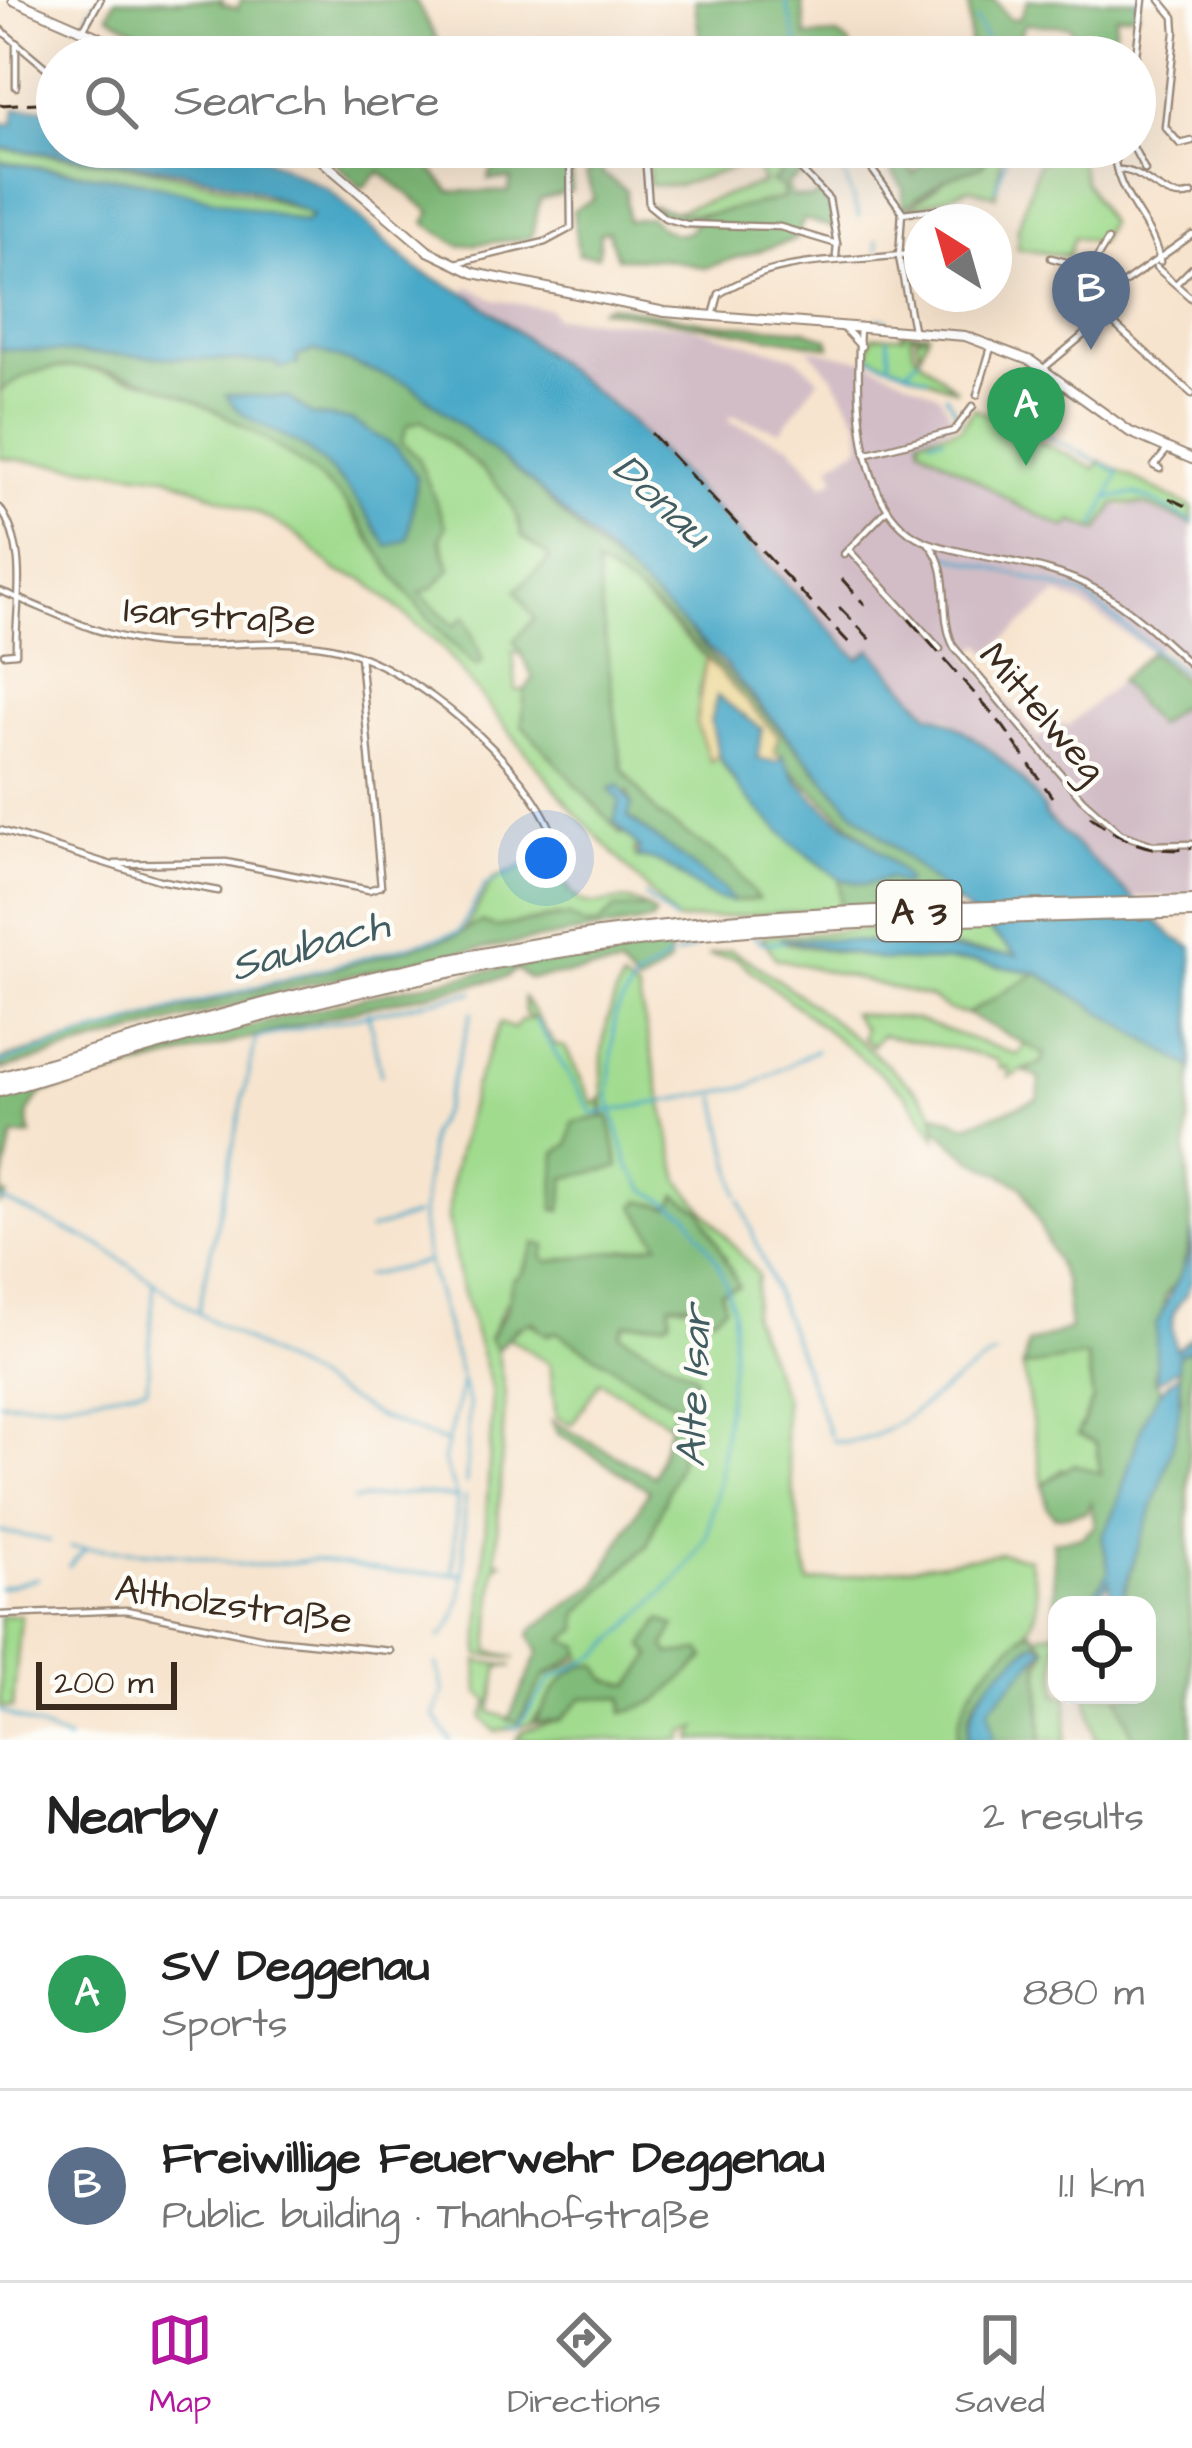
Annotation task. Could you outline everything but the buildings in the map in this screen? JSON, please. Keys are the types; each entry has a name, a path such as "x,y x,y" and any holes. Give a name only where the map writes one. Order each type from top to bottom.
{"highway":[{"name":"A 3","path":"0,1079 351,982 647,934 882,913 1192,902"},
{"name":"A 3","path":"0,1090 354,991 647,934 1192,911"}],"main road":[{"path":"13,0 98,36"},
{"path":"328,168 373,208 451,264 632,307 713,317 913,329 992,344 1044,368 1121,426 1192,459"}],"street":[{"path":"83,29 100,0"},
{"path":"1138,36 1143,0"},
{"path":"1160,0 1174,17 1175,32 1166,127 1180,143 1192,141"},
{"path":"0,29 36,60"},
{"path":"16,44 20,74"},
{"path":"16,87 33,58"},
{"path":"451,264 545,242 572,228 571,168"},
{"path":"646,168 651,211 664,218 780,227 837,244"},
{"path":"798,168 829,200 836,256"},
{"path":"871,168 902,213 899,257 913,329"},
{"path":"1192,194 1174,196 1131,170 1117,170 1127,203 1154,236 1157,263 1192,299"},
{"path":"1044,368 1103,314 1121,285 1192,235"},
{"path":"1091,268 1108,240"},
{"path":"713,317 719,294 742,281 836,256 904,256"},
{"path":"1051,258 1091,268 1121,285"},
{"path":"1176,284 1192,268"},
{"path":"1103,314 1191,391"},
{"path":"819,323 851,330 861,346"},
{"path":"863,326 865,454 869,476 887,509 929,544 1045,568 1099,591 1192,666"},
{"path":"977,395 992,344"},
{"path":"865,454 954,430 973,406"},
{"path":"1160,469 1154,466 1167,450"},
{"path":"0,508 20,574 16,653 4,654"},
{"path":"887,509 847,552 940,649"},
{"name":"Mittelweg","path":"929,544 941,564 942,617 954,647 1082,799 1120,834 1153,845 1192,844"},
{"name":"Isarstraße","path":"0,591 80,629 151,643 329,647 360,656 408,680 487,739 535,804 557,846"},
{"path":"115,864 226,862 369,890 381,886 360,656"},
{"path":"0,830 218,891"},
{"name":"Altholzstraße","path":"0,1615 126,1610 264,1638 390,1651"}],"shaded area":[{"path":"468,286 495,300 550,309 555,317 688,326 796,357 819,379 781,431 731,415 728,421 790,445 824,485 836,478 830,464 861,446 860,424 834,378 808,348 867,361 940,395 955,424 920,437 922,446 1067,528 1071,521 1115,504 1121,508 1144,504 1192,524 1192,674 1161,645 1151,652 1081,604 1057,594 989,653 982,644 968,655 1038,738 1064,723 1068,726 1119,681 1156,725 1192,697 1192,896 1131,897 1045,815 1043,802 999,761 947,716 929,714 871,650 860,659 623,414 503,320 463,297"}],"green space":[{"path":"115,0 223,0 221,4 238,9 240,0 415,0 435,36 146,36 108,15"},
{"path":"695,0 802,0 806,36 699,36"},
{"path":"969,0 995,0 1009,19 1020,18 1028,0 1138,0 1138,14 1116,16 1114,36 1073,36 1070,26 1024,24 1020,36 970,36"},
{"path":"0,149 36,154 36,166 0,162"},
{"path":"51,168 138,168 194,179 308,213 311,222"},
{"path":"341,168 430,168 450,191 508,192 511,179 488,180 491,171 572,168 571,191 540,199 531,238 460,246 425,223 431,212 380,172 362,188"},
{"path":"595,168 602,168 603,174 626,190 627,221 649,217 667,231 680,234 696,223 665,218 649,205 696,217 784,198 784,189 771,182 781,174 778,168 795,168 801,175 787,184 792,196 812,199 819,193 831,209 834,228 804,219 796,239 705,268 668,259 617,258 608,231 600,233 598,256 578,254 573,210 594,199 586,174"},
{"path":"648,168 734,168 679,185 650,185"},
{"path":"756,168 779,168 784,198 729,214 670,213 764,183"},
{"path":"889,168 911,168 914,174 919,168 976,168 945,179 903,208 903,188"},
{"path":"976,168 999,168 996,196 970,188 915,204 946,179"},
{"path":"1036,168 1081,168 1108,222 1099,243 1074,237 1068,256 1017,249 1018,228"},
{"path":"609,305 710,323 805,330 828,339 830,347 601,309"},
{"path":"902,331 928,333 920,354 916,339 923,335 910,335 915,354 957,390 867,355 873,336 904,336"},
{"path":"0,349 298,363 296,357 315,350 410,384 532,483 592,544 659,598 852,810 959,904 840,908 840,879 865,884 890,878 888,859 775,755 777,736 693,643 647,600 596,565 622,768 658,815 732,865 758,899 733,902 627,816 632,805 628,791 620,801 621,830 626,834 621,834 522,725 525,690 533,678 514,640 534,619 516,590 548,561 548,555 522,537 517,517 497,485 422,420 407,425 402,442 418,458 446,526 440,539 450,569 434,587 420,593 454,626 465,616 483,661 476,666 414,601 346,503 268,441 174,392 125,375 78,368 35,372 0,392"},
{"path":"69,365 174,388 288,451 341,497 395,576 450,643 464,617 454,626 419,592 450,569 418,458 402,442 407,425 422,420 497,485 517,517 522,537 548,555 535,619 515,640 521,654 513,652 516,691 525,690 522,725 639,848 634,850 636,858 669,866 720,898 757,899 731,865 658,815 622,768 595,564 627,582 706,658 698,696 710,761 719,756 758,809 840,879 840,908 677,921 570,807 440,645 364,579 337,572 300,537 268,518 167,476 0,458 0,392 17,376"},
{"path":"974,408 1095,469 1100,461 1192,508 1192,524 1144,504 1115,504 1098,531 1072,521 1067,528 1021,507 921,446 920,437 961,428"},
{"path":"1151,652 1192,687 1192,697 1156,726 1119,681"},
{"path":"557,852 550,867 558,865 577,898 598,904 634,902 647,908 614,909 599,924 586,927 560,916 496,927 481,922 464,931 493,879"},
{"path":"647,908 655,915 652,921 455,953 306,985 0,1070 0,1060 457,935 481,922 496,927 569,916 585,925 599,924 614,909"},
{"path":"980,923 1019,957 902,944 785,943 882,960 975,962 1037,973 967,1014 948,1010 932,998 775,958 762,936"},
{"path":"670,944 669,964 638,986 620,967 529,979 516,969 507,977 366,1007 43,1093 29,1112 31,1135 13,1136 1,1192 7,1196 0,1204 0,1096 332,1005 500,969"},
{"path":"729,950 803,998 900,1076 933,1111 936,1138 905,1093 736,958 708,955"},
{"path":"1037,973 1192,1068 1186,1155 1192,1230 1180,1276 1165,1296 1154,1379 1160,1388 1120,1508 1102,1536 1109,1571 1093,1596 1055,1596 1053,1541 1082,1537 1095,1526 1091,1502 1086,1512 1055,1517 1047,1507 1043,1484 1075,1464 1100,1474 1097,1443 1078,1435 1093,1400 1087,1356 1023,1367 1028,1344 1070,1329 1065,1282 1022,1186 971,1159 935,1127 935,1113 967,1125 1038,1099 1040,1079 1024,1071 1042,1062 1044,1054 967,1014"},
{"path":"622,981 638,992 680,1181 758,1275 752,1315 784,1398 785,1442 809,1583 1001,1553 1029,1558 1037,1600 1032,1622 970,1694 957,1740 692,1740 698,1728 683,1733 683,1740 516,1740 523,1731 561,1720 582,1698 623,1697 623,1712 658,1701 705,1658 701,1652 669,1654 665,1647 630,1686 606,1679 601,1671 574,1672 530,1724 496,1732 482,1718 489,1701 479,1693 477,1661 513,1666 499,1667 490,1712 519,1722 543,1678 582,1659 580,1647 562,1640 578,1614 647,1546 679,1463 681,1417 696,1388 695,1375 620,1334 625,1324 665,1322 668,1304 693,1305 690,1320 720,1291 726,1258 676,1196 671,1208 635,1206 659,1244 547,1262 535,1244 489,1338 497,1350 505,1394 496,1561 502,1562 495,1568 489,1651 516,1658 479,1655 493,1392 460,1283 448,1220 452,1177 474,1088 500,1023 514,1029 521,1020 534,1019 525,1014 523,996 555,1045 565,1047 594,1105 601,1099 602,1120 585,1120 569,1145 556,1153 554,1209 561,1211 565,1178 619,1167 610,1118 605,1119 602,1064 605,1033"},
{"path":"852,1013 914,1019 1018,1055 1025,1044 1046,1054 1041,1062 1009,1077 1008,1067 1001,1069 997,1060 953,1049 882,1035 872,1046 862,1038 864,1030"},
{"path":"609,1116 619,1167 565,1178 561,1210 554,1210 556,1153 569,1144 573,1122"},
{"path":"677,1195 701,1211 739,1286 721,1291 725,1306 714,1316 690,1320 695,1309 687,1302 669,1304 671,1319 665,1322 625,1324 620,1334 695,1375 696,1388 681,1417 679,1463 647,1546 578,1614 578,1629 564,1640 580,1647 580,1655 544,1676 519,1722 508,1720 539,1652 530,1635 534,1628 596,1585 649,1490 557,1433 552,1421 654,1476 676,1405 557,1332 545,1334 532,1321 516,1328 497,1350 489,1338 507,1310 512,1280 524,1271 535,1243 546,1246 542,1256 548,1262 659,1244 635,1207 640,1201 671,1207"},
{"path":"527,1321 548,1335 557,1332 676,1405 672,1425 600,1381 572,1424 556,1417 550,1364 508,1337"},
{"path":"1192,1349 1188,1497 1192,1740 1134,1740 1121,1704 1156,1704 1156,1596 1124,1596 1182,1398 1177,1355"},
{"path":"1086,1356 1093,1400 1079,1430 1097,1442 1100,1475 1063,1469 1043,1484 1023,1367"},
{"path":"21,1615 13,1708 0,1707 0,1616"},
{"path":"661,1619 675,1626 665,1647 669,1654 701,1651 705,1658 658,1701 623,1713 623,1697 582,1698 561,1720 535,1723 559,1683 576,1669 597,1665 606,1679 631,1685 652,1655 644,1646"},
{"path":"1031,1630 1047,1648 1039,1660 1042,1740 994,1740 989,1708 1045,1648 1030,1645 979,1694 968,1740 957,1740 964,1706 980,1677"},
{"path":"1048,1633 1048,1704 1068,1704 1066,1740 1042,1740 1040,1669 1047,1648 1037,1636"},
{"path":"1089,1704 1121,1704 1134,1740 1096,1740"}],"sand":[{"path":"706,658 778,736 775,754 782,755 777,762 757,759 711,720 719,756 710,761 696,723"}],"water":[{"path":"36,108 36,152 0,148 0,123 13,124 15,109"},
{"name":"Donau","path":"0,162 141,181 305,222 312,216 280,200 160,168 285,168 328,189 418,270 474,298 623,414 859,659 871,649 929,714 959,727 996,756 1030,789 1045,816 1175,938 1192,947 1192,1068 1038,973 975,962 882,960 780,939 1017,955 852,810 719,658 532,483 410,384 315,350 296,357 298,364 278,368 277,363 0,349"},
{"path":"226,395 287,397 312,415 351,420 397,448 417,477 408,539 388,547 353,496 322,462 242,413"},
{"path":"717,696 762,729 757,759 777,762 782,755 806,790 894,864 907,880 903,885 890,878 865,884 840,879 793,844 742,793 719,756 711,720"},
{"path":"619,785 632,805 628,817 723,889 733,902 708,895 664,865 638,857 639,848 614,821 620,801 609,789"},
{"path":"1192,1230 1192,1279 1172,1322 1176,1350 1192,1337 1192,1349 1178,1355 1179,1368 1156,1382 1156,1325 1189,1255"},
{"path":"1179,1374 1180,1400 1169,1458 1123,1596 1112,1596 1109,1580 1101,1596 1093,1596 1109,1571 1102,1536 1141,1428 1163,1389"},
{"path":"1035,1642 1046,1648 989,1708 994,1740 968,1740 974,1709 988,1684"}],"waterway":[{"path":"87,15 97,0"},
{"path":"785,0 795,36"},
{"path":"1137,0 1137,13"},
{"path":"976,19 984,36"},
{"path":"842,168 859,217"},
{"path":"996,189 1002,168"},
{"path":"877,240 878,250"},
{"path":"878,318 888,320"},
{"path":"888,338 890,360"},
{"path":"867,356 928,378"},
{"path":"907,370 918,358"},
{"path":"946,395 960,420"},
{"path":"1031,428 1096,461"},
{"path":"931,439 943,437"},
{"path":"1102,463 1119,472"},
{"path":"1095,526 1118,475"},
{"path":"1108,498 1135,494 1151,500"},
{"path":"1150,500 1192,522"},
{"path":"947,555 1082,594 1192,679"},
{"name":"Saubach","path":"0,1063 181,1007 459,932 485,885 561,849"},
{"path":"645,896 674,920"},
{"name":"Alte Isar","path":"751,933 762,943 784,942"},
{"name":"Alte Isar","path":"675,955 695,948 687,938"},
{"name":"Alte Isar","path":"509,1727 517,1728 551,1679 599,1655 683,1573 706,1539 720,1476 732,1354 733,1311 726,1285 687,1214 645,1189 628,1165 609,1097 615,1014 636,980 670,957"},
{"path":"446,1442 377,1416 198,1313 256,1038 473,992"},
{"path":"368,1012 381,1075"},
{"path":"466,1484 469,1406 427,1259 422,1221 430,1134 443,1110 472,1012"},
{"path":"535,1020 593,1114 751,1086 816,1050"},
{"path":"717,1097 738,1195"},
{"path":"0,1199 100,1245 198,1313"},
{"path":"740,1200 830,1435"},
{"path":"369,1230 416,1215"},
{"path":"365,1276 427,1262"},
{"path":"0,1402 62,1402 147,1387 154,1283"},
{"path":"832,1440 851,1442 893,1426 995,1355"},
{"path":"453,1571 457,1498 443,1460 462,1383"},
{"path":"353,1500 417,1493 457,1498"},
{"path":"439,1638 450,1627 461,1593 465,1497"},
{"path":"0,1531 50,1541"},
{"path":"71,1547 186,1555 248,1566 315,1560 391,1572 461,1574"},
{"path":"69,1566 84,1550"},
{"path":"0,1588 38,1578"},
{"path":"436,1664 444,1692 434,1716 451,1740"},
{"path":"0,1711 68,1740"}],"railway":[{"path":"0,105 36,103"},
{"path":"651,433 852,646"},
{"path":"1169,498 1192,509"},
{"path":"842,579 865,605"},
{"path":"839,607 873,642"},
{"path":"909,619 1003,726 1052,797"},
{"path":"1090,816 1138,844 1192,848"}],"place":[{"name":"Freiwillige Feuerwehr Deggenau","path":"1091,350"},
{"name":"SV Deggenau","path":"1026,466"}]}
